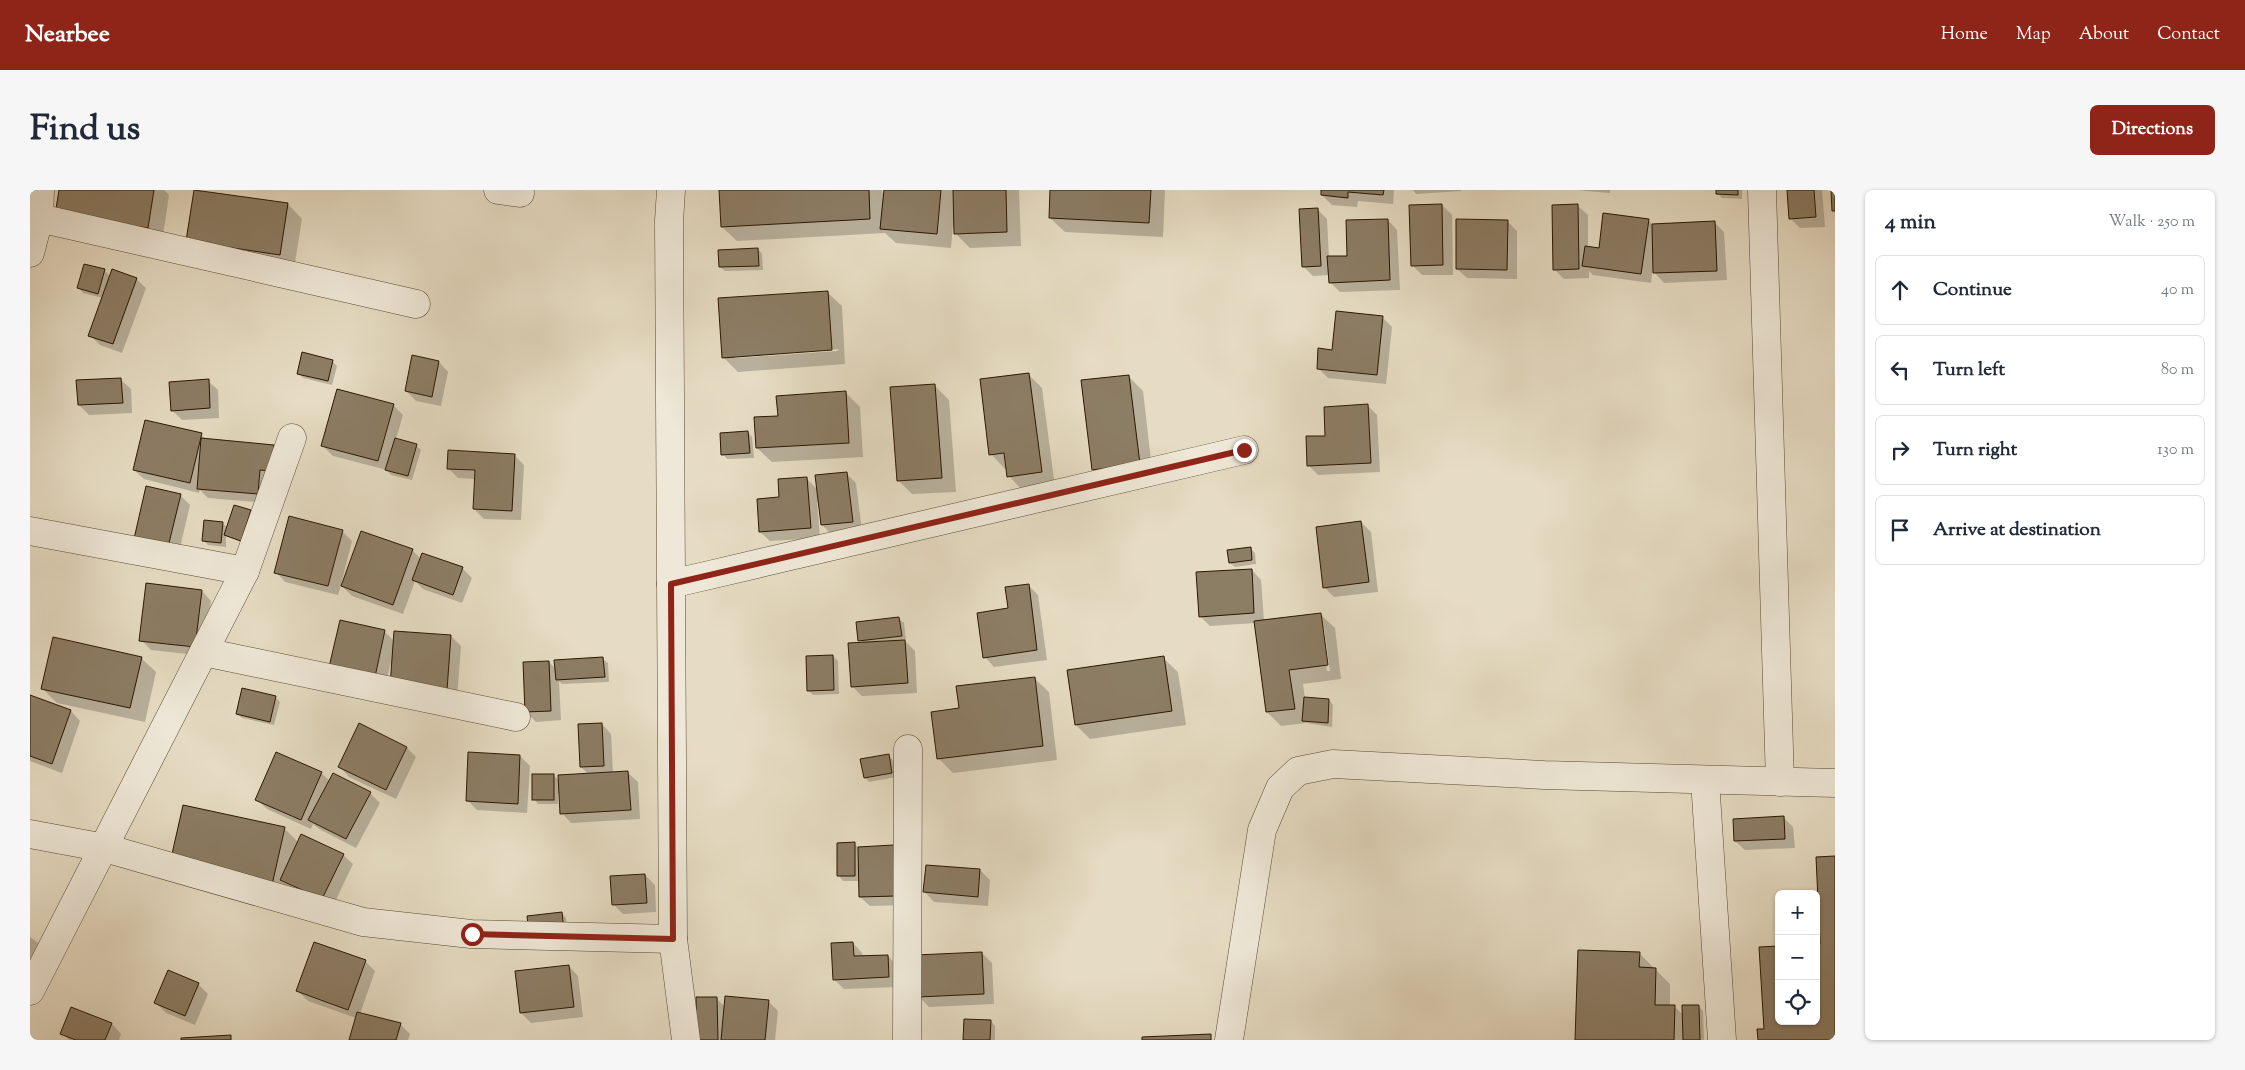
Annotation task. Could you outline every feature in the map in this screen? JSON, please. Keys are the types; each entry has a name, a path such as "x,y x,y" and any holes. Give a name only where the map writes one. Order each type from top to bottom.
{"street":[{"path":"30,253 39,218 40,190"},
{"path":"671,190 669,221 673,939 686,1040"},
{"path":"1762,190 1780,782"},
{"path":"39,218 416,304"},
{"path":"30,991 105,848 245,571 292,438"},
{"path":"671,584 1244,450"},
{"path":"30,531 245,571"},
{"path":"204,652 516,716"},
{"path":"907,1040 908,749"},
{"path":"1229,1040 1262,830 1280,788 1298,771 1333,764 1544,775 1835,783"},
{"path":"1705,780 1722,1040"},
{"path":"30,834 105,848 364,922 472,934 673,939"}],"building":[{"path":"59,190 154,190 148,228 55,215"},
{"path":"194,190 288,203 280,255 186,241"},
{"path":"719,190 869,190 870,219 721,227"},
{"path":"884,190 941,190 937,234 880,229"},
{"path":"953,190 1006,190 1007,232 954,234"},
{"path":"1050,190 1151,190 1149,223 1049,218"},
{"path":"1321,190 1384,190 1383,195 1348,192 1348,198 1321,195"},
{"path":"1716,190 1738,190 1738,195 1716,194"},
{"path":"1787,190 1814,190 1816,217 1789,219"},
{"path":"1831,190 1835,190 1835,211 1832,211"},
{"path":"1442,204 1443,265 1411,266 1409,205"},
{"path":"1578,204 1579,269 1553,270 1552,205"},
{"path":"1318,208 1321,266 1302,267 1299,209"},
{"path":"1603,213 1649,219 1641,274 1582,266 1585,246 1599,248"},
{"path":"1388,219 1390,280 1329,283 1327,256 1347,256 1346,220"},
{"path":"1456,219 1508,220 1507,270 1456,269"},
{"path":"1715,221 1717,271 1653,273 1652,224"},
{"path":"758,248 759,266 719,267 718,250"},
{"path":"84,264 105,269 98,294 77,288"},
{"path":"112,269 137,278 113,344 88,336"},
{"path":"828,291 832,350 722,358 718,298"},
{"path":"1336,311 1383,316 1377,375 1317,369 1318,348 1332,350"},
{"path":"302,352 333,360 328,381 297,374"},
{"path":"412,355 439,361 432,397 405,391"},
{"path":"1029,373 1042,472 1007,477 1004,453 989,455 980,379"},
{"path":"1129,375 1140,464 1092,470 1081,380"},
{"path":"121,378 123,403 78,405 76,380"},
{"path":"209,379 210,408 171,411 169,382"},
{"path":"935,384 942,478 897,481 890,387"},
{"path":"337,389 394,404 378,461 321,446"},
{"path":"846,391 849,443 756,448 754,417 778,416 776,396"},
{"path":"1368,404 1371,463 1307,466 1306,436 1325,436 1324,407"},
{"path":"145,420 202,433 190,483 133,470"},
{"path":"748,431 750,453 721,455 720,433"},
{"path":"201,438 274,445 272,471 260,470 258,494 197,489"},
{"path":"395,438 417,444 408,476 385,470"},
{"path":"448,450 515,454 512,511 473,509 475,470 447,469"},
{"path":"847,472 853,522 821,525 815,475"},
{"path":"807,477 811,528 759,532 757,499 779,497 778,479"},
{"path":"146,486 181,494 168,547 134,539"},
{"path":"234,505 251,510 241,541 224,535"},
{"path":"289,516 343,530 328,586 274,573"},
{"path":"204,520 223,522 221,543 202,541"},
{"path":"1361,521 1369,582 1323,588 1316,527"},
{"path":"361,531 413,549 393,605 341,586"},
{"path":"1251,547 1252,560 1229,563 1227,550"},
{"path":"422,553 463,567 453,595 412,580"},
{"path":"1252,569 1254,613 1199,617 1196,572"},
{"path":"146,583 202,590 195,647 139,641"},
{"path":"1029,584 1037,650 983,658 977,613 1008,608 1005,587"},
{"path":"1321,613 1328,665 1289,670 1295,709 1266,712 1254,621"},
{"path":"899,617 902,636 858,641 856,622"},
{"path":"340,620 385,630 375,677 329,667"},
{"path":"394,631 451,635 447,690 390,686"},
{"path":"53,637 142,657 130,708 41,689"},
{"path":"905,640 908,683 851,687 848,643"},
{"path":"833,655 834,690 807,691 806,656"},
{"path":"1164,656 1172,711 1075,725 1067,670"},
{"path":"603,657 605,677 556,680 554,660"},
{"path":"549,661 551,711 525,712 523,662"},
{"path":"1035,677 1043,746 937,759 931,712 959,708 956,686"},
{"path":"242,688 276,696 270,722 236,714"},
{"path":"30,695 71,710 52,764 30,756"},
{"path":"1304,697 1329,699 1328,723 1302,721"},
{"path":"359,723 407,747 386,790 338,767"},
{"path":"602,723 604,766 580,767 578,724"},
{"path":"276,752 322,772 301,820 255,800"},
{"path":"468,752 520,755 518,804 466,801"},
{"path":"889,754 892,773 864,778 860,759"},
{"path":"628,771 631,810 560,814 558,775"},
{"path":"333,773 371,792 346,839 308,820"},
{"path":"532,774 554,774 554,800 532,800"},
{"path":"183,805 285,827 272,885 170,863"},
{"path":"1784,816 1785,839 1734,841 1733,819"},
{"path":"301,834 344,854 322,899 280,880"},
{"path":"855,842 855,876 837,876 837,843"},
{"path":"894,845 896,896 859,897 858,847"},
{"path":"1835,856 1835,1040 1758,1040 1757,1029 1764,1029 1759,947 1775,946 1775,1025 1820,1025 1820,890 1818,890 1816,857"},
{"path":"926,865 980,869 978,897 923,892"},
{"path":"645,874 647,903 612,905 610,876"},
{"path":"562,912 564,931 529,934 527,916"},
{"path":"314,942 366,960 348,1010 296,991"},
{"path":"853,942 854,956 888,955 889,977 833,980 831,943"},
{"path":"1578,950 1640,952 1639,967 1656,968 1655,1005 1675,1005 1674,1040 1575,1040"},
{"path":"982,952 984,994 918,997 916,955"},
{"path":"569,965 574,1007 520,1013 515,971"},
{"path":"168,970 199,983 185,1016 154,1003"},
{"path":"725,996 769,1000 765,1040 721,1040"},
{"path":"696,997 717,997 718,1040 697,1040"},
{"path":"1682,1005 1699,1005 1700,1040 1683,1040"},
{"path":"71,1007 112,1023 105,1040 76,1040 60,1034"},
{"path":"357,1012 401,1023 396,1040 349,1040"},
{"path":"964,1019 991,1020 990,1040 963,1040"},
{"path":"1211,1034 1211,1040 1142,1040 1142,1037"},
{"path":"231,1035 231,1040 181,1040 181,1038"}],"route":[{"path":"472,934 673,939 671,584 1244,450"}]}
